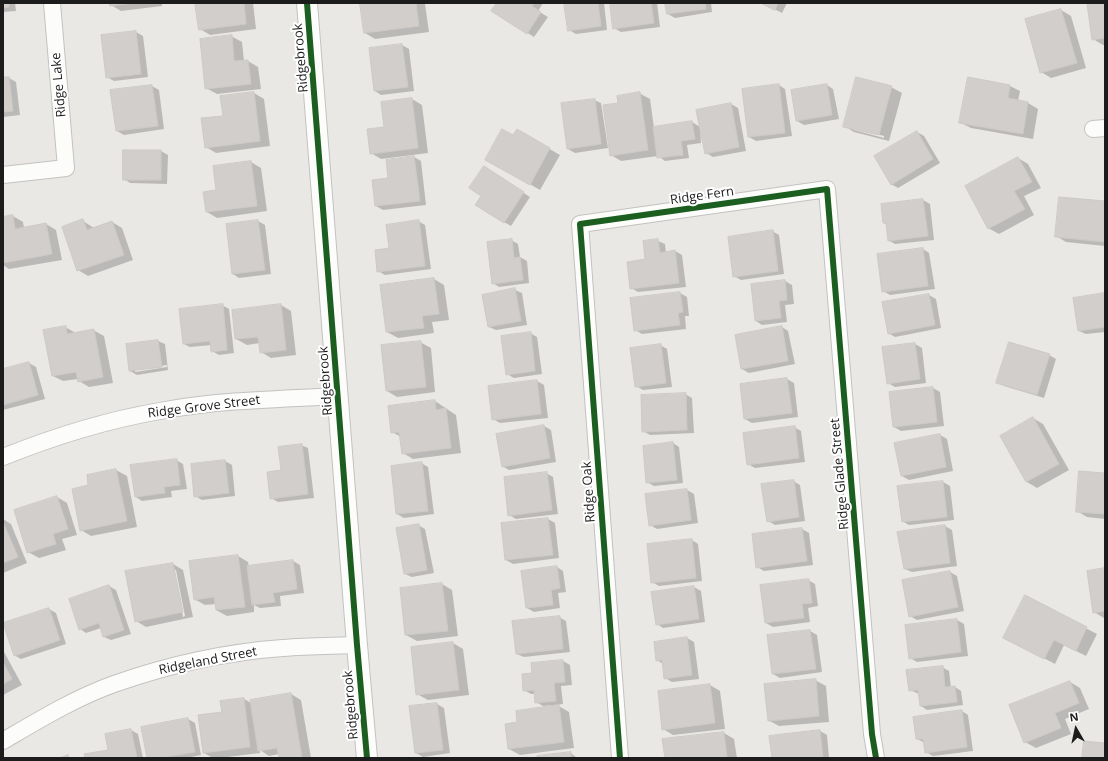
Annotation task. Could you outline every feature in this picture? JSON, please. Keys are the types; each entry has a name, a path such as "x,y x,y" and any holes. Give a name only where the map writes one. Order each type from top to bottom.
{"street":[{"name":"Ridge Lake","path":"3,175 66,168 52,3"},
{"name":"Ridgebrook","path":"308,3 339,396 356,645 367,758"},
{"name":"Ridge Fern","path":"580,224 827,189"},
{"name":"Ridge Glade Street","path":"827,189 871,718 876,758"},
{"name":"Ridge Oak","path":"580,224 620,758"},
{"name":"Ridge Grove Street","path":"3,457 76,431 160,411 262,400 339,396"},
{"name":"Ridgeland Street","path":"3,741 58,709 106,687 177,665 244,652 284,648 356,645"}],"building":[{"path":"3,3 9,3 9,7 3,8"},
{"path":"110,3 132,3 110,6"},
{"path":"195,3 244,3 246,24 199,30"},
{"path":"360,3 416,3 419,26 364,33"},
{"path":"497,3 534,3 532,6 541,12 527,34 491,11"},
{"path":"564,3 598,3 601,26 568,31"},
{"path":"610,3 651,3 654,23 613,29"},
{"path":"665,3 705,3 706,9 667,14"},
{"path":"761,3 778,3 775,10"},
{"path":"1105,3 1105,47 1104,38 1092,40 1087,4"},
{"path":"1061,9 1077,63 1040,73 1025,19"},
{"path":"136,31 141,74 106,78 101,35"},
{"path":"232,35 234,61 248,60 251,84 205,89 200,39"},
{"path":"402,44 408,87 374,91 369,48"},
{"path":"3,77 9,77 13,111 3,112"},
{"path":"856,77 892,86 879,135 843,127"},
{"path":"968,77 1010,85 1008,98 1028,102 1023,134 959,123"},
{"path":"779,84 785,133 748,137 742,89"},
{"path":"827,84 832,115 796,121 791,90"},
{"path":"152,85 158,126 116,131 110,90"},
{"path":"254,92 260,141 205,148 201,118 223,116 220,96"},
{"path":"640,92 648,150 610,156 603,105 618,103 617,96"},
{"path":"412,98 418,148 370,154 367,129 384,127 381,102"},
{"path":"595,99 601,144 567,149 561,103"},
{"path":"731,103 739,147 705,154 696,110"},
{"path":"692,121 695,139 681,141 683,155 657,158 653,127"},
{"path":"502,129 513,135 517,129 550,148 530,185 485,160"},
{"path":"917,131 933,159 891,185 874,156"},
{"path":"123,150 161,150 161,180 123,180"},
{"path":"414,156 420,201 375,206 372,180 388,178 386,160"},
{"path":"1018,157 1032,182 1014,191 1025,209 988,229 965,186"},
{"path":"251,161 257,206 206,212 203,192 216,190 213,166"},
{"path":"484,166 524,192 504,223 475,205 481,196 469,188"},
{"path":"1059,197 1105,201 1105,242 1055,237"},
{"path":"923,199 928,236 888,241 886,223 883,223 881,204"},
{"path":"13,215 15,229 46,223 52,254 3,263 3,217"},
{"path":"83,219 87,230 112,221 124,255 77,271 62,227"},
{"path":"258,220 265,270 232,274 226,224"},
{"path":"419,220 425,266 377,272 375,250 389,248 386,225"},
{"path":"773,230 778,271 733,277 728,237"},
{"path":"512,239 514,258 520,257 523,280 492,284 487,242"},
{"path":"658,239 660,253 675,250 679,283 630,289 627,262 645,259 643,241"},
{"path":"923,248 928,286 882,292 877,254"},
{"path":"434,278 439,314 422,316 424,328 386,332 380,285"},
{"path":"785,280 787,300 779,301 781,318 755,321 751,284"},
{"path":"515,288 521,321 488,327 482,295"},
{"path":"680,292 683,312 678,313 680,325 634,331 630,298"},
{"path":"1105,293 1105,327 1078,331 1073,298"},
{"path":"929,294 935,325 888,334 882,302"},
{"path":"223,304 227,350 211,352 210,341 183,344 179,309"},
{"path":"281,304 286,350 260,353 258,337 235,339 232,310"},
{"path":"66,326 67,334 94,329 103,377 78,382 76,372 52,376 43,330"},
{"path":"782,326 788,361 741,369 735,335"},
{"path":"531,332 535,371 506,375 501,336"},
{"path":"158,340 162,367 129,371 126,344"},
{"path":"421,341 426,387 386,391 381,345"},
{"path":"1009,342 1050,354 1037,395 996,383"},
{"path":"915,343 920,379 887,384 882,347"},
{"path":"661,344 666,383 635,387 630,348"},
{"path":"29,362 38,395 3,405 3,369"},
{"path":"787,378 792,413 744,419 740,384"},
{"path":"537,380 541,414 492,420 488,386"},
{"path":"933,387 937,422 893,427 889,392"},
{"path":"686,393 687,430 642,432 641,395"},
{"path":"435,400 436,410 446,408 451,448 402,454 399,432 391,433 388,406"},
{"path":"1033,417 1059,464 1026,482 1000,436"},
{"path":"544,425 550,458 502,467 496,434"},
{"path":"795,426 799,458 747,465 743,433"},
{"path":"940,434 946,467 901,476 894,443"},
{"path":"673,442 677,480 646,483 643,446"},
{"path":"302,444 308,494 270,499 267,472 281,470 278,447"},
{"path":"177,459 180,485 164,487 165,493 135,497 130,465"},
{"path":"225,460 229,493 194,497 191,464"},
{"path":"422,462 428,511 396,514 391,466"},
{"path":"116,469 127,521 80,531 72,489 88,485 87,475"},
{"path":"1079,471 1105,473 1105,514 1076,512"},
{"path":"547,472 552,510 508,516 504,477"},
{"path":"794,480 799,517 767,522 761,484"},
{"path":"943,481 947,517 902,522 897,486"},
{"path":"687,489 691,520 649,526 645,494"},
{"path":"57,496 68,529 53,534 56,544 27,553 14,510"},
{"path":"548,518 553,555 505,560 501,523"},
{"path":"3,522 18,557 3,563"},
{"path":"419,524 427,570 404,574 396,528"},
{"path":"945,525 950,563 904,569 897,532"},
{"path":"802,528 807,561 756,568 752,534"},
{"path":"692,539 696,578 651,583 647,544"},
{"path":"238,555 245,607 216,610 214,597 194,600 189,561"},
{"path":"293,560 297,589 273,593 275,602 252,605 247,566"},
{"path":"173,563 183,612 135,622 125,571"},
{"path":"557,566 560,588 551,590 553,605 526,608 521,571"},
{"path":"1105,568 1105,611 1093,613 1087,571"},
{"path":"950,571 958,607 909,617 902,580"},
{"path":"809,579 812,603 802,604 804,618 765,623 760,585"},
{"path":"442,583 448,631 405,635 400,588"},
{"path":"109,585 124,630 103,637 99,623 79,630 69,599"},
{"path":"694,586 699,619 656,625 651,592"},
{"path":"1025,595 1087,627 1076,651 1054,640 1044,659 1003,638"},
{"path":"49,608 60,640 14,656 3,623"},
{"path":"560,616 563,649 516,654 512,621"},
{"path":"957,619 961,652 909,659 905,625"},
{"path":"810,630 816,669 772,674 767,635"},
{"path":"687,637 692,675 664,679 662,660 656,661 654,642"},
{"path":"453,642 459,690 416,695 411,647"},
{"path":"563,660 565,682 554,683 556,701 535,703 534,690 523,691 522,674 532,673 531,663"},
{"path":"3,662 12,679 3,684"},
{"path":"943,666 945,687 955,686 957,702 920,706 918,690 909,691 906,670"},
{"path":"816,679 819,716 768,721 764,684"},
{"path":"1070,681 1079,703 1055,713 1061,728 1024,743 1009,705"},
{"path":"710,684 715,723 662,730 658,691"},
{"path":"291,693 302,758 279,758 277,748 258,751 250,700"},
{"path":"244,698 250,747 203,753 198,715 222,712 220,701"},
{"path":"437,703 443,750 415,753 409,706"},
{"path":"559,705 564,742 508,749 505,724 517,722 516,711"},
{"path":"962,710 967,747 925,753 923,739 916,739 913,717"},
{"path":"188,718 195,752 160,758 147,758 141,727"},
{"path":"131,729 137,758 85,758 84,754 108,750 105,734"},
{"path":"820,730 823,758 772,758 769,736"},
{"path":"724,732 727,758 665,758 662,739"},
{"path":"1084,741 1105,743 1105,758 1082,758"},
{"path":"571,752 571,758 537,758 537,756"},
{"path":"68,755 69,758 60,758"}],"cycle path":[{"path":"307,3 367,758"},
{"path":"620,758 580,224 827,189 872,734 876,758"}]}
